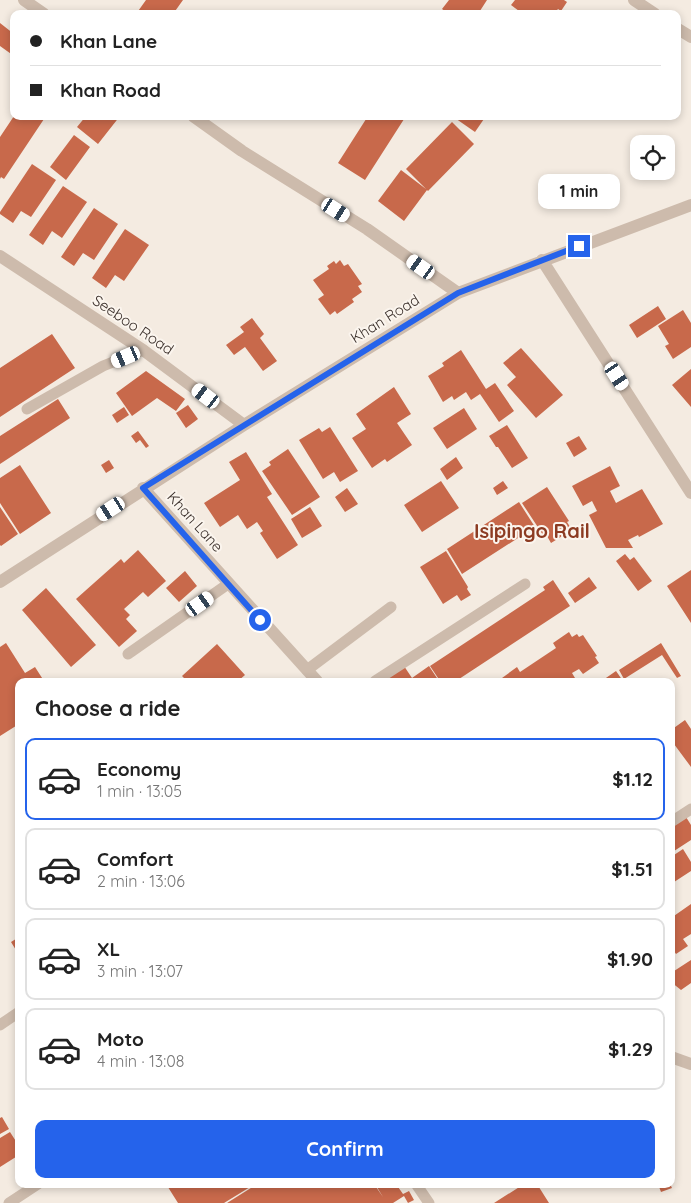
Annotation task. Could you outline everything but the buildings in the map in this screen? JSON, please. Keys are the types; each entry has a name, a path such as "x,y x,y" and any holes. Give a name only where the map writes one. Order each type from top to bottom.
{"street":[{"path":"24,0 38,10"},
{"path":"634,0 649,10"},
{"path":"199,120 242,151 367,229 458,293"},
{"name":"Khan Road","path":"143,488 458,293 691,205"},
{"name":"Seeboo Road","path":"0,256 143,350 244,425"},
{"path":"542,260 691,492"},
{"path":"0,582 143,488"},
{"name":"Khan Lane","path":"143,488 314,678"},
{"path":"675,1058 691,1064"}],"lane":[{"path":"27,409 103,366 143,350"},
{"path":"128,654 228,584"},
{"path":"380,678 525,584"},
{"path":"307,670 391,607"},
{"path":"675,819 691,809"},
{"path":"0,1025 15,1015"},
{"path":"9,1203 32,1188"},
{"path":"419,1188 428,1203"}],"district":[{"name":"Isipingo Rail","path":"532,531"}],"route":[{"path":"260,620 143,488 458,293 579,246"}]}
